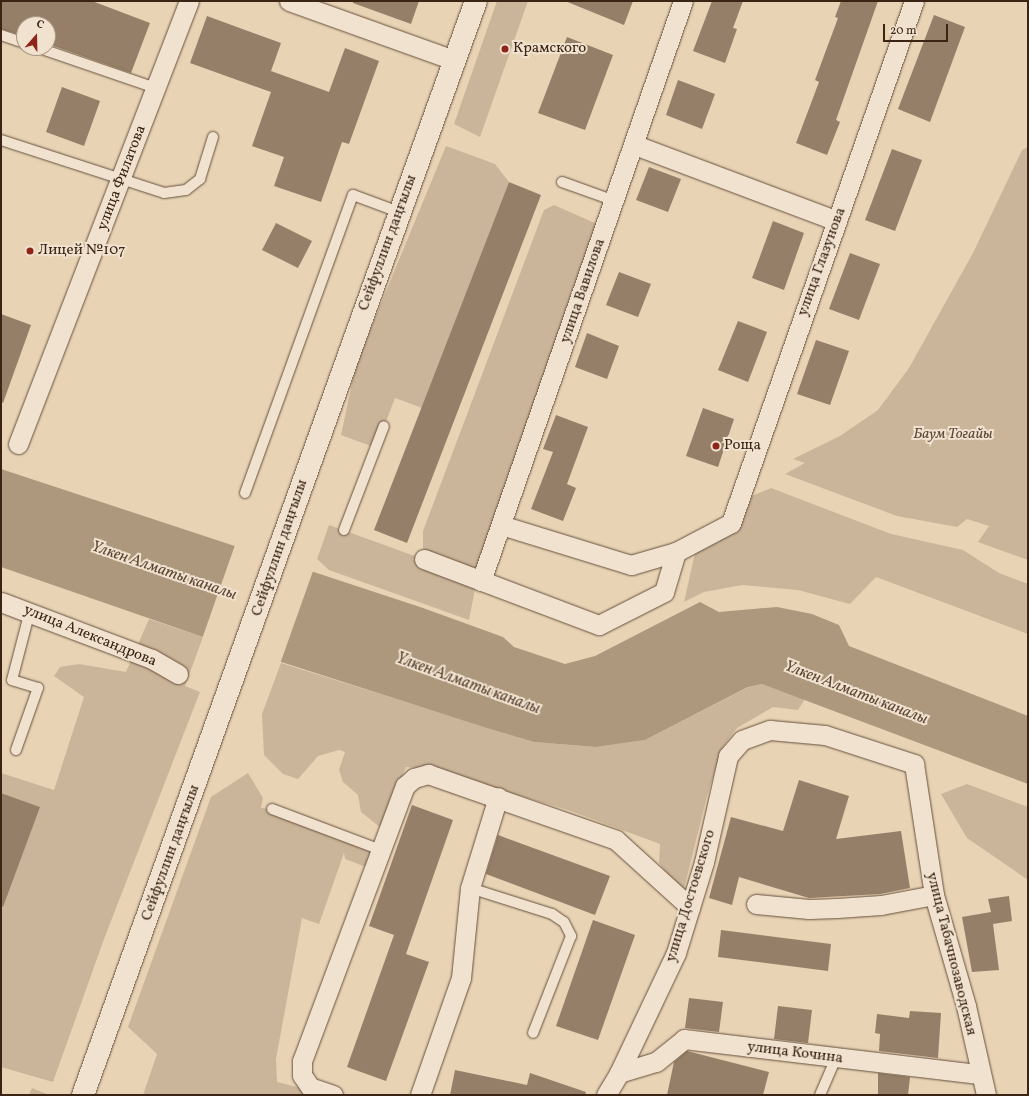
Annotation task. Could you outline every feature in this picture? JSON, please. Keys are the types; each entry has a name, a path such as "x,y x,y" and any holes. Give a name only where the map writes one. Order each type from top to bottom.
{"main road":[{"name":"Сейфуллин даңғылы","path":"83,1095 226,701 399,212 476,1"}],"street":[{"name":"улица Филатова","path":"18,444 189,1"},
{"path":"289,1 454,60"},
{"name":"улица Вавилова","path":"481,581 635,145 683,1"},
{"name":"улица Глазунова","path":"676,552 731,523 914,1"},
{"path":"635,145 837,221"},
{"path":"501,525 631,565 676,552"},
{"path":"424,559 599,625 664,592 676,552"},
{"name":"улица Александрова","path":"1,602 30,611 152,659 178,674"},
{"name":"улица Табачнозаводская","path":"728,756 742,740 770,730 825,735 914,764 934,895 966,1006 979,1074 986,1095"},
{"name":"улица Достоевского","path":"606,1095 620,1073 676,953 704,862 728,756"},
{"path":"333,1095 310,1087 302,1075 302,1061 405,786 414,778 428,774 498,797 616,840 690,906"},
{"path":"420,1095 461,978 470,888 498,797"},
{"path":"756,904 809,909 837,908 881,905 934,895"},
{"name":"улица Кочина","path":"620,1073 656,1062 684,1039 979,1074"}],"lane":[{"path":"1,35 16,40"},
{"path":"56,54 156,88"},
{"path":"1,140 164,193 186,190 200,179 213,137"},
{"path":"562,182 615,201"},
{"path":"244,493 353,195 399,212"},
{"path":"344,530 384,426"},
{"path":"16,750 38,688 12,680 30,611"},
{"path":"272,809 381,850"},
{"path":"470,888 552,914 564,922 571,936 533,1033"},
{"path":"820,1095 836,1058"}],"green space":[{"path":"497,1 528,1 480,137 454,124"},
{"path":"446,146 495,164 509,182 422,408 395,398 376,448 341,435 356,364"},
{"name":"Баум Тоғайы","path":"1028,147 1028,560 978,542 989,526 967,519 957,527 897,516 785,474 805,463 793,459 840,436 878,410 909,368 973,253 1022,150"},
{"path":"554,205 606,228 477,579 469,620 329,570 317,559 329,525 423,559 423,531 544,210"},
{"path":"771,488 891,534 963,550 999,573 1028,584 1028,634 876,577 850,604 798,590 742,585 704,592 684,602 695,553 739,531 752,496"},
{"path":"149,619 203,637 185,686 200,692 104,939 53,1082 1,1067 1,912 39,807 1,793 1,773 54,790 84,697 54,676 60,667 79,664 126,672"},
{"path":"281,663 534,742 596,747 645,740 749,687 762,684 805,699 798,710 773,707 737,728 722,748 707,796 683,893 659,863 660,844 568,810 430,769 406,767 381,828 361,812 358,795 343,782 339,770 345,752 339,750 318,756 298,779 283,774 264,755 262,714"},
{"path":"248,773 263,798 261,808 272,809 381,850 374,870 345,859 344,853 319,924 302,918 276,1059 277,1082 301,1088 309,1095 143,1095 157,1054 128,1027 211,797"},
{"path":"967,784 1028,807 1028,880 967,838 941,794"},
{"path":"32,1088 49,1095 29,1095"}],"water":[{"name":"Үлкен Алматы каналы","path":"1,469 423,608 503,637 514,647 565,664 595,656 700,602 719,612 777,607 812,614 839,625 849,646 1028,716 1028,784 762,684 748,687 645,740 596,747 534,742 487,728 203,637 1,567"}],"pier":[{"path":"235,545 313,571 280,664 202,639"}],"building":[{"path":"1,1 92,1 150,23 131,73 56,47 56,16 16,16 16,34 1,29"},
{"path":"353,1 419,1 411,24 353,3"},
{"path":"565,1 633,1 624,25"},
{"path":"712,1 743,1 733,28 737,29 725,63 693,51"},
{"path":"841,1 878,1 836,120 840,122 827,155 796,143 819,82 815,80 838,18 835,17"},
{"path":"934,15 965,27 930,122 898,109"},
{"path":"207,16 281,43 271,71 329,92 345,48 379,61 349,144 342,142 321,202 274,186 284,157 252,146 271,92 190,63"},
{"path":"567,37 613,55 585,130 538,113"},
{"path":"678,80 715,94 702,129 666,115"},
{"path":"62,87 100,101 84,146 46,132"},
{"path":"892,149 922,160 895,231 865,220"},
{"path":"649,167 681,179 668,212 636,200"},
{"path":"509,182 541,195 407,543 374,530"},
{"path":"773,221 804,233 784,290 752,278"},
{"path":"276,223 312,241 298,268 262,250"},
{"path":"850,253 880,264 859,320 829,309"},
{"path":"619,272 651,284 638,317 606,305"},
{"path":"1,314 31,325 3,403 1,402"},
{"path":"738,321 767,332 748,382 718,370"},
{"path":"587,333 619,346 607,379 575,367"},
{"path":"816,340 849,351 830,405 797,394"},
{"path":"703,408 734,419 718,467 686,456"},
{"path":"556,415 588,427 567,484 576,488 563,521 531,509 553,452 543,449"},
{"path":"799,780 849,796 836,839 901,831 910,888 880,894 809,898 739,877 732,905 709,898 731,817 783,831"},
{"path":"1,793 40,807 3,907 1,906"},
{"path":"412,805 453,820 406,954 429,962 386,1081 347,1067 394,935 369,926"},
{"path":"498,835 610,876 595,915 486,874"},
{"path":"1009,896 1012,921 993,924 999,970 972,972 962,917 991,912 988,899"},
{"path":"593,920 635,935 598,1040 556,1026"},
{"path":"721,930 831,944 828,971 718,957"},
{"path":"689,998 723,1002 719,1032 685,1028"},
{"path":"778,1006 812,1010 808,1043 774,1039"},
{"path":"910,1011 941,1013 938,1058 879,1051 880,1034 875,1033 877,1014 909,1018"},
{"path":"687,1051 769,1072 763,1095 667,1095 674,1062"},
{"path":"455,1070 527,1085 530,1073 586,1092 585,1095 450,1095"},
{"path":"878,1073 910,1077 908,1095 878,1095"}],"place":[{"name":"Крамского","path":"505,49"},
{"name":"Лицей №107","path":"30,251"},
{"name":"Роща","path":"716,446"}]}
